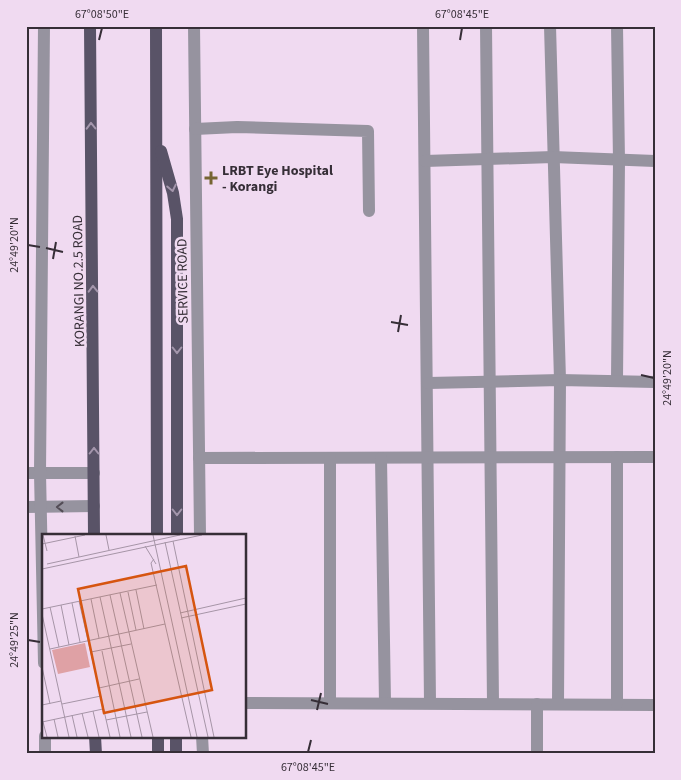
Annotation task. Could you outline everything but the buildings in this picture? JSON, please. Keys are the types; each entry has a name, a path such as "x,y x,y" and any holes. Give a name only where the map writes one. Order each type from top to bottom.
{"main road":[{"name":"KORANGI NO.2.5 ROAD","path":"90,26 94,534"},
{"path":"156,26 157,534"},
{"path":"157,141 168,172 177,219 177,534"},
{"path":"95,738 96,754"},
{"path":"158,738 158,754"},
{"path":"176,738 176,754"}],"street":[{"path":"42,534 40,473 44,26"},
{"name":"SERVICE ROAD","path":"194,26 200,534"},
{"path":"423,26 430,703"},
{"path":"486,26 488,381 491,458 493,704"},
{"path":"550,26 560,380 558,704"},
{"path":"617,26 619,161 617,380"},
{"path":"195,129 237,127 368,131 369,211"},
{"path":"425,161 553,157 655,161"},
{"path":"428,383 560,380 655,382"},
{"path":"617,457 617,704"},
{"path":"199,458 655,457"},
{"path":"330,458 330,702"},
{"path":"381,458 385,702"},
{"path":"26,473 94,473"},
{"path":"26,507 94,506"},
{"path":"246,703 385,702 655,705"},
{"path":"537,704 537,754"},
{"path":"45,738 45,754"},
{"path":"202,738 203,754"}],"place":[{"name":"LRBT Eye Hospital - Korangi","path":"211,178"}]}
